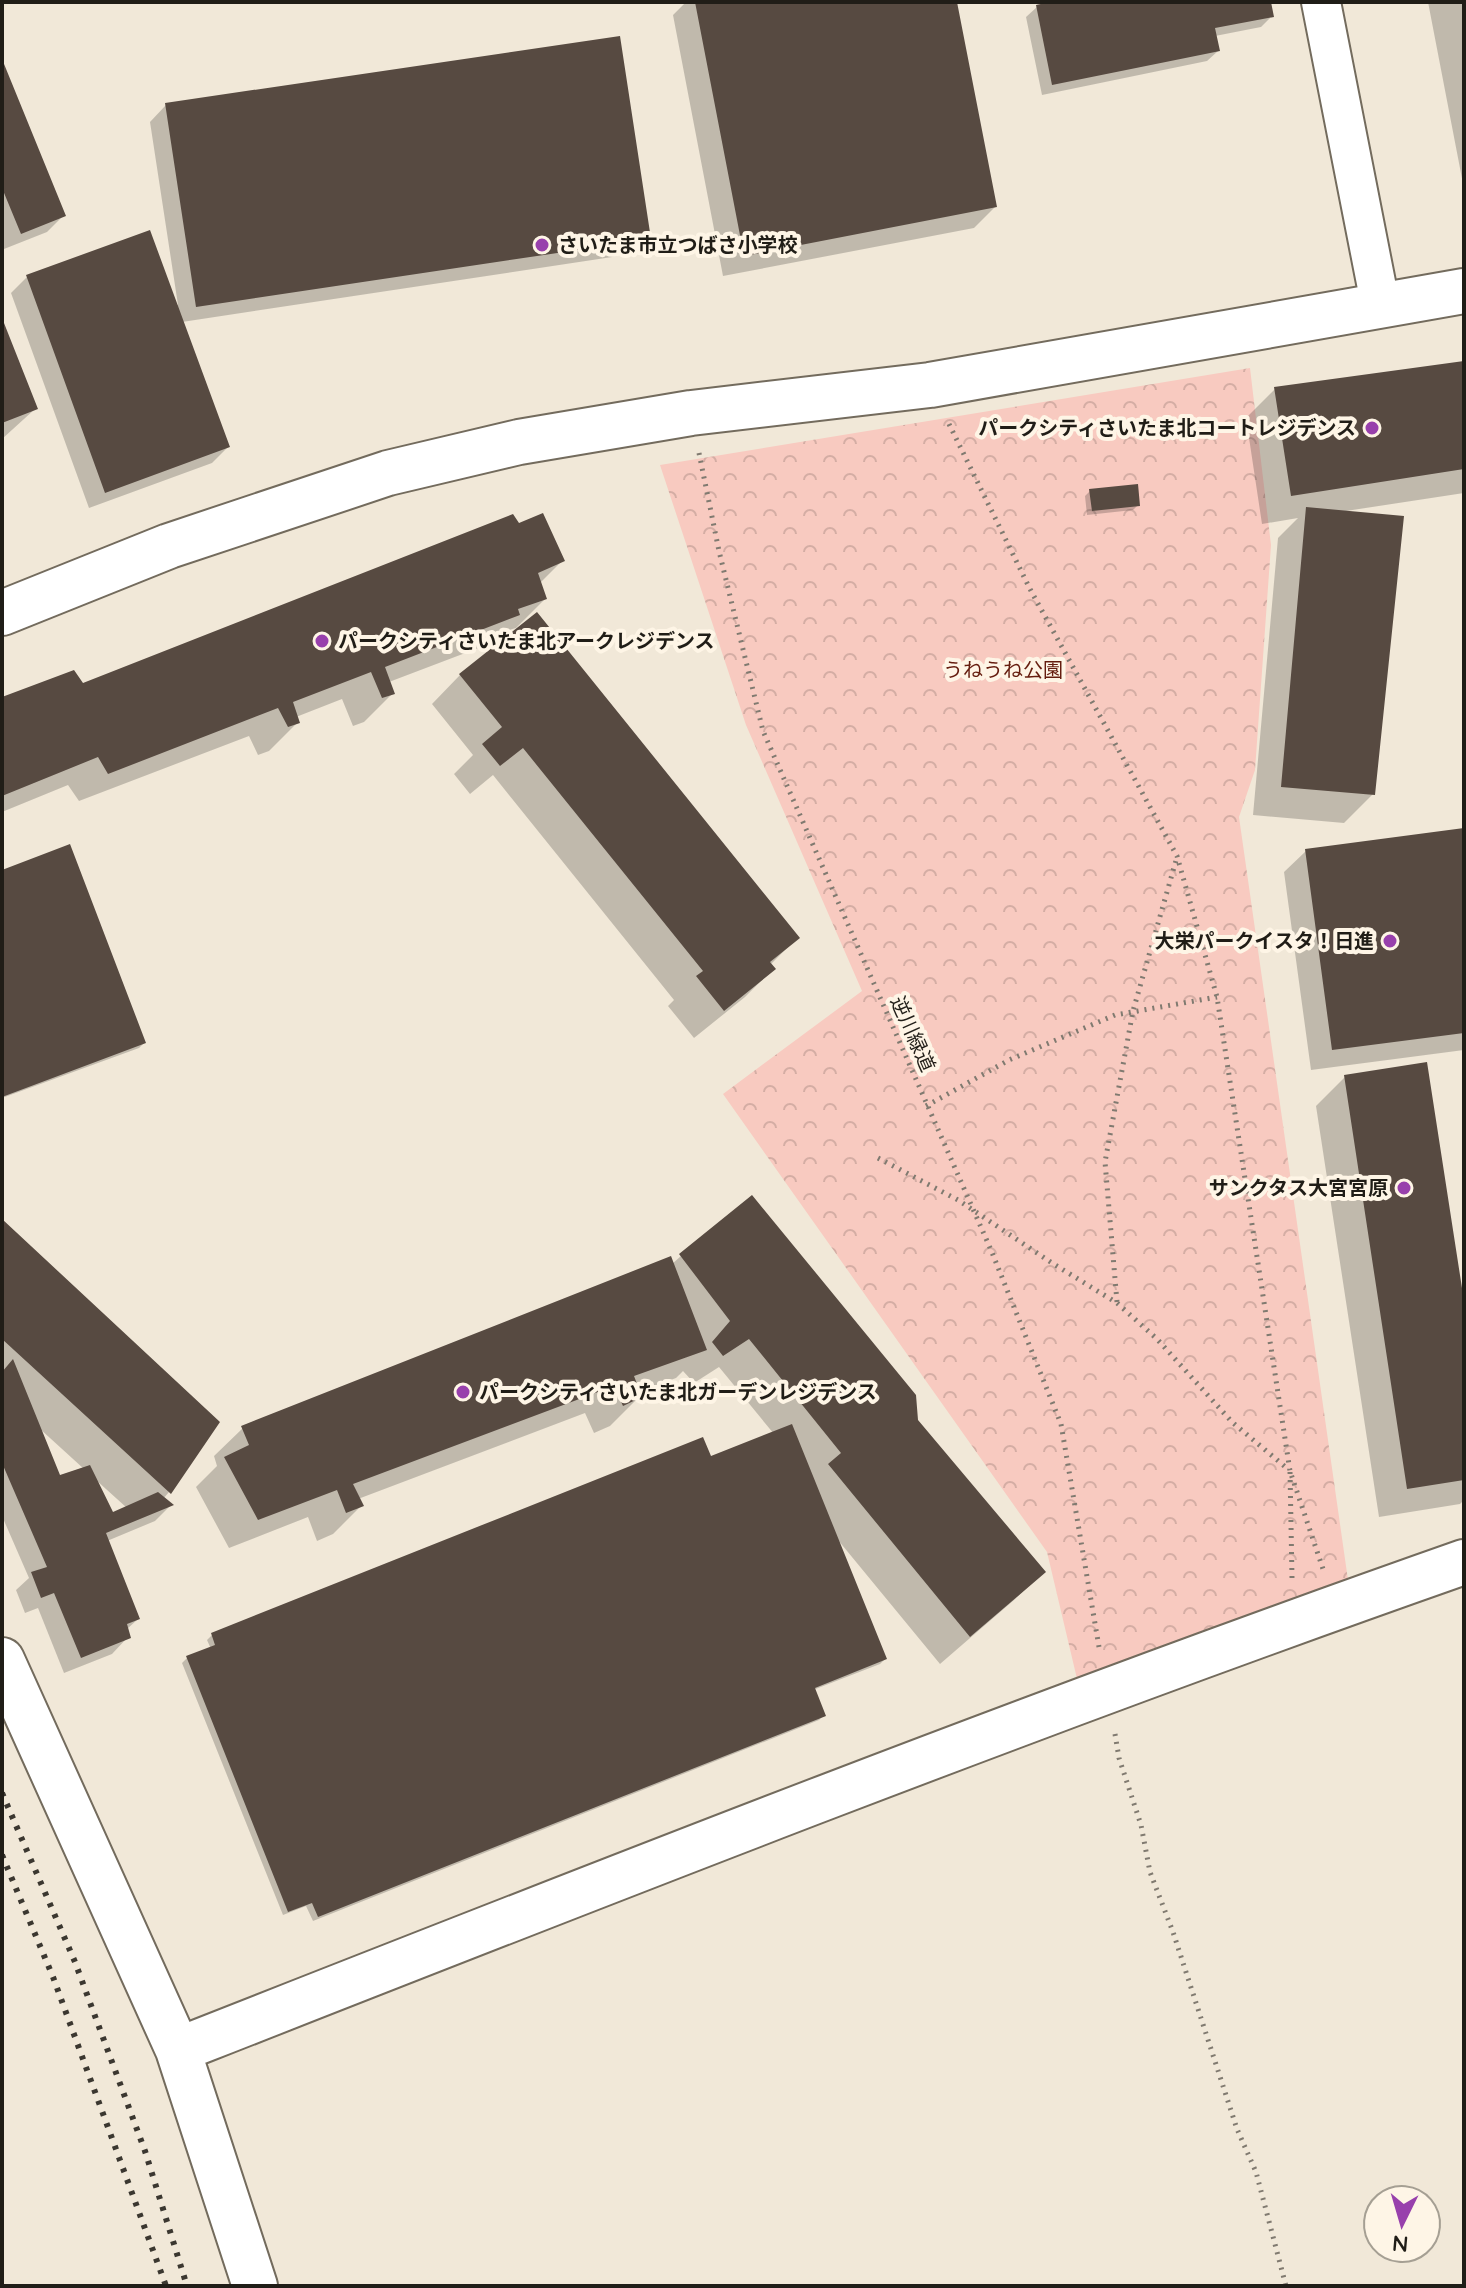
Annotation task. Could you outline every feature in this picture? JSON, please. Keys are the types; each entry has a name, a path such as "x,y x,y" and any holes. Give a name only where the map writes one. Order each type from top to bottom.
{"street":[{"path":"1321,2 1380,303"},
{"path":"2,613 169,546 388,473 519,442 691,413 930,385 1380,303 1464,291"},
{"path":"178,2050 699,1844 1464,1562"},
{"path":"2,1660 178,2050 255,2286"}],"path":[{"path":"930,385 1030,589 1177,856 1217,997 1290,1471 1293,1623"},
{"name":"逆川緑道","path":"691,413 719,551 763,731 973,1209 1061,1424 1100,1653"},
{"path":"1117,1303 1105,1162 1133,1011 1177,856"},
{"path":"926,1106 1022,1054 1115,1015 1217,997"},
{"path":"878,1158 973,1209 1117,1303 1177,1359 1232,1422 1290,1471 1336,1607"},
{"path":"1114,1729 1119,1758 1141,1825 1150,1872 1173,1932 1237,2129 1256,2172 1286,2286"}],"green space":[{"name":"うねうね公園","path":"1250,368 1271,545 1255,770 1239,817 1348,1580 1078,1683 1047,1552 723,1094 862,991 746,725 660,465"}],"building":[{"path":"695,2 957,2 997,207 744,256"},
{"path":"1050,2 1271,2 1274,17 1215,28 1220,51 1052,85 1036,5"},
{"path":"620,36 651,239 196,307 165,103"},
{"path":"2,59 66,216 21,234 2,188"},
{"path":"150,230 230,447 105,493 26,275"},
{"path":"2,324 38,409 2,423"},
{"name":"パークシティさいたま北コートレジデンス","path":"1464,361 1464,469 1291,496 1274,387"},
{"path":"1138,484 1140,506 1092,511 1089,489"},
{"path":"1306,507 1404,516 1375,795 1281,787"},
{"name":"パークシティさいたま北アークレジデンス","path":"543,513 565,561 538,573 547,599 518,609 520,615 385,667 395,694 382,698 371,672 293,702 300,723 288,727 278,708 108,774 98,757 2,796 2,697 74,670 83,683 513,514 519,523"},
{"path":"537,612 800,938 770,962 776,969 724,1011 696,976 703,971 523,748 500,766 482,744 502,727 459,674"},
{"name":"大栄パークイスタ！日進","path":"1464,828 1464,1033 1332,1050 1305,849"},
{"path":"70,844 146,1043 2,1097 2,870"},
{"name":"サンクタス大宮宮原","path":"1427,1062 1464,1301 1464,1480 1407,1489 1344,1075"},
{"path":"752,1195 916,1395 918,1420 1046,1572 970,1637 828,1464 841,1453 749,1339 723,1356 712,1342 730,1321 679,1254"},
{"path":"2,1219 220,1422 171,1494 2,1339"},
{"name":"パークシティさいたま北ガーデンレジデンス","path":"671,1256 707,1350 634,1376 642,1397 623,1406 614,1386 353,1484 364,1506 346,1513 337,1490 258,1520 224,1457 249,1445 241,1426"},
{"path":"13,1359 60,1475 90,1465 113,1512 158,1492 174,1505 106,1533 140,1619 127,1624 131,1638 81,1658 54,1593 41,1598 31,1572 47,1567 2,1463 2,1372"},
{"path":"792,1424 887,1659 815,1688 826,1716 318,1917 312,1903 288,1912 186,1656 215,1645 211,1633 703,1437 711,1456"}],"railway":[{"path":"2,1793 75,1962 145,2151 187,2286"},
{"path":"2,1855 53,1977 166,2286"}],"place":[{"name":"さいたま市立つばさ小学校","path":"542,245"},
{"name":"パークシティさいたま北コートレジデンス","path":"1372,428"},
{"name":"パークシティさいたま北アークレジデンス","path":"322,641"},
{"name":"大栄パークイスタ！日進","path":"1390,941"},
{"name":"サンクタス大宮宮原","path":"1404,1188"},
{"name":"パークシティさいたま北ガーデンレジデンス","path":"463,1392"}]}
